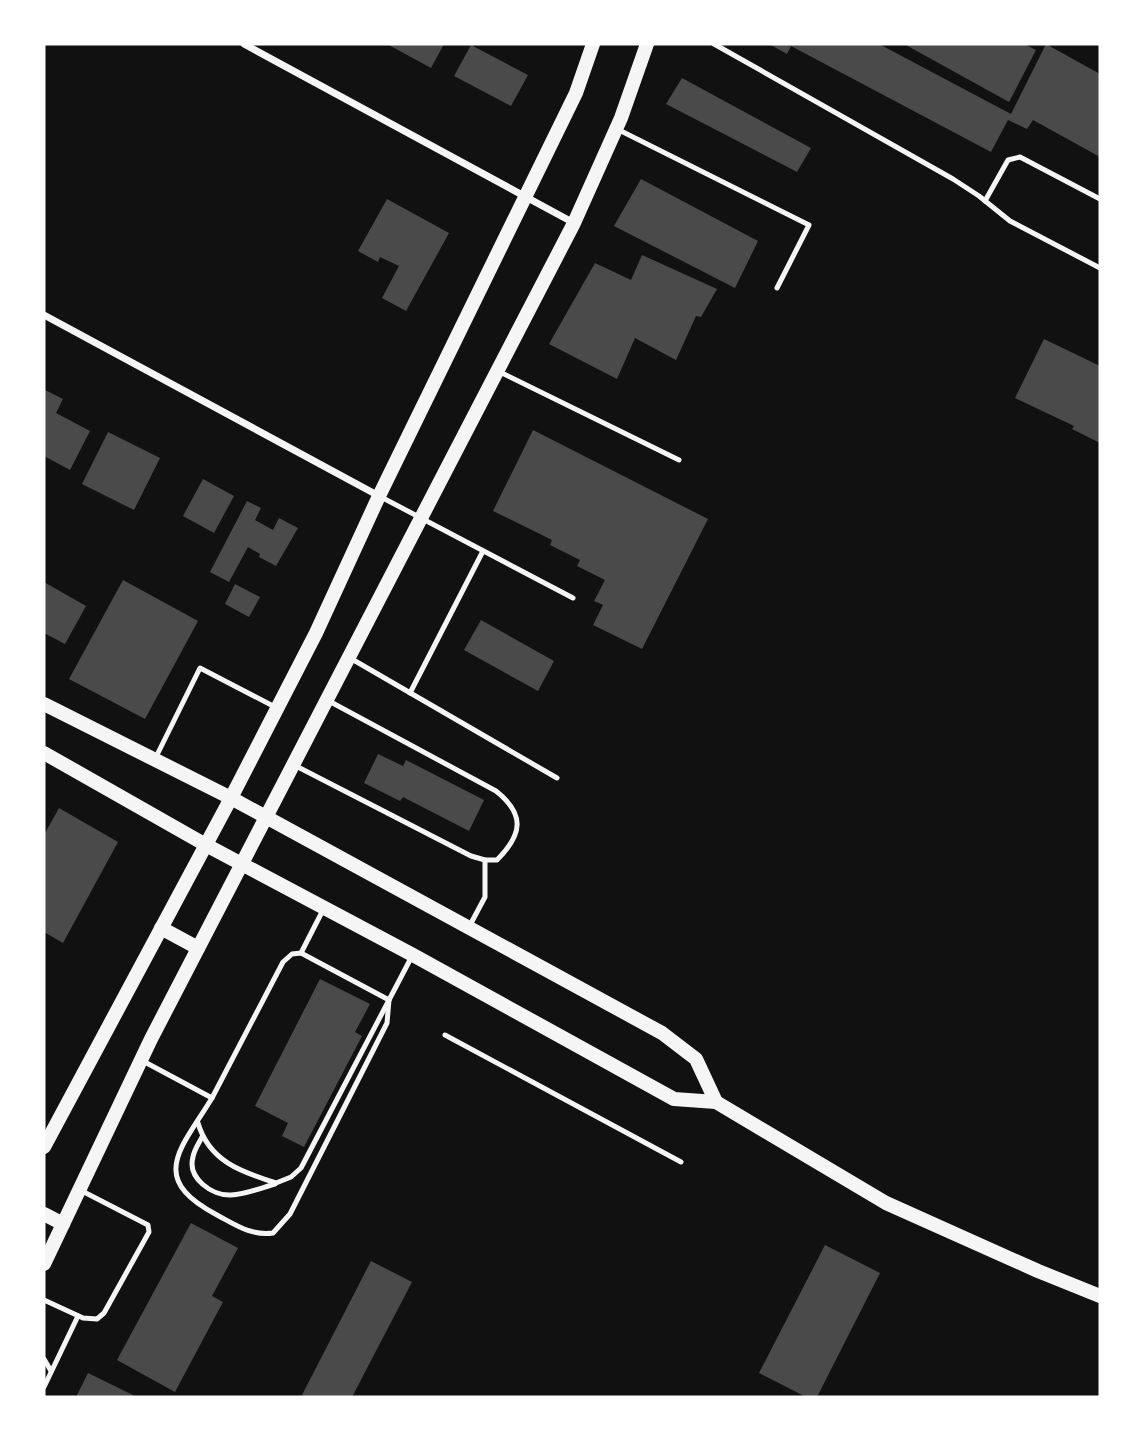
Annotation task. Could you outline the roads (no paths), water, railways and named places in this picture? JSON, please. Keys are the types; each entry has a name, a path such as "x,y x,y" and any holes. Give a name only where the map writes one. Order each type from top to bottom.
{"main road":[{"path":"44,1147 316,633 379,496 576,93 593,44"},
{"path":"44,1264 141,1060 198,948 423,519 574,223 617,129 648,44"},
{"path":"44,704 267,817 662,1033 696,1059 716,1102"},
{"path":"44,753 206,845 674,1099 716,1102 886,1203 1100,1296"},
{"path":"161,928 198,948"},
{"path":"44,1214 63,1224"}],"street":[{"path":"244,44 574,223"},
{"path":"44,315 379,496"}],"lane":[{"path":"714,44 953,178 1010,221 1100,268"},
{"path":"617,129 809,225 777,288"},
{"path":"985,201 1008,160 1020,156 1100,199"},
{"path":"499,371 679,460"},
{"path":"379,496 573,598"},
{"path":"410,693 483,551"},
{"path":"350,658 557,778"},
{"path":"155,759 200,668 277,708"},
{"path":"294,765 471,856 485,860 497,860 519,826 519,819 507,799 496,791 327,701"},
{"path":"469,927 485,897 485,860"},
{"path":"301,953 324,908"},
{"path":"301,953 389,1000 387,1023 290,1214 273,1233 249,1232 197,1204 176,1180 178,1156 284,962 292,954 301,953"},
{"path":"202,1137 192,1158 192,1171 205,1186 218,1193 230,1195 291,1177 301,1168 413,955"},
{"path":"445,1035 681,1162"},
{"path":"141,1060 212,1098"},
{"path":"197,1122 209,1149 219,1157 255,1176 276,1183"},
{"path":"44,1300 78,1316 97,1319 104,1313 149,1232 148,1225 80,1189"},
{"path":"44,1387 78,1316"},
{"path":"44,1359 51,1371"}]}
